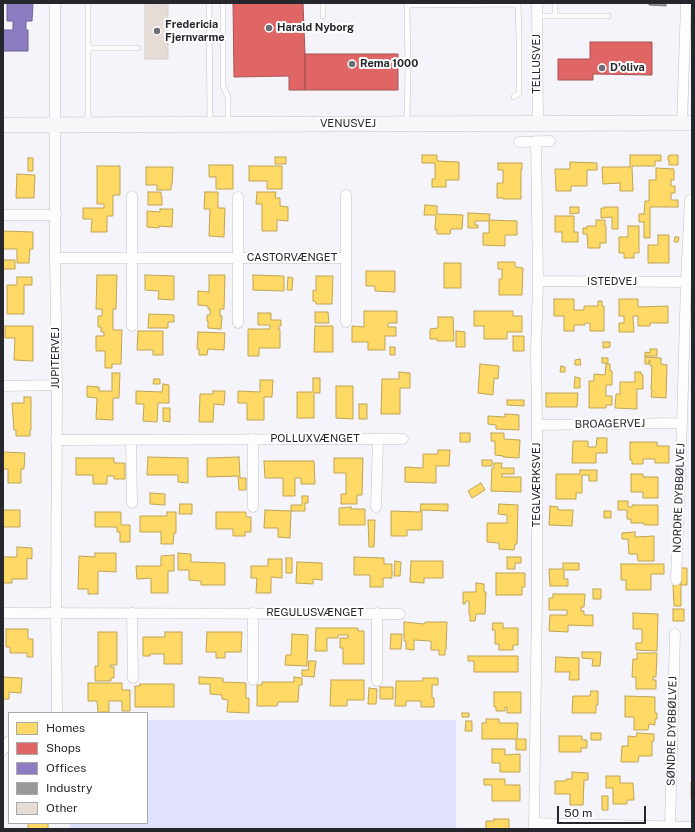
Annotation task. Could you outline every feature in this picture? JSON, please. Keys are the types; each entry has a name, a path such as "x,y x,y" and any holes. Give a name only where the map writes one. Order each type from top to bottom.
{"street":[{"name":"JUPITERVEJ","path":"55,3 57,712"},
{"name":"TELLUSVEJ","path":"537,3 538,124"},
{"path":"686,3 687,123"},
{"name":"VENUSVEJ","path":"3,125 687,123"},
{"name":"TEGLVÆRKSVEJ","path":"534,826 537,595 536,353 538,281 536,141"},
{"path":"519,142 550,141"},
{"name":"CASTORVÆNGET","path":"346,195 346,322"},
{"path":"132,196 132,326"},
{"name":"CASTORVÆNGET","path":"238,197 238,323"},
{"name":"NORDRE DYBBØLVEJ","path":"676,580 690,200"},
{"path":"3,214 56,214"},
{"name":"CASTORVÆNGET","path":"55,258 346,258"},
{"name":"ISTEDVEJ","path":"538,281 686,282"},
{"path":"3,386 57,385"},
{"name":"BROAGERVEJ","path":"537,424 682,423"},
{"path":"253,439 253,508"},
{"path":"376,507 378,439"},
{"name":"POLLUXVÆNGET","path":"56,440 403,439"},
{"path":"131,440 132,503"},
{"name":"REGULUSVÆNGET","path":"3,613 400,614"},
{"path":"132,613 133,678"},
{"name":"REGULUSVÆNGET","path":"253,613 253,680"},
{"name":"REGULUSVÆNGET","path":"377,613 377,681"},
{"name":"SØNDRE DYBBØLVEJ","path":"670,827 675,634"},
{"path":"534,826 692,827"}],"lane":[{"path":"88,3 88,125"},
{"path":"210,3 210,124"},
{"path":"223,3 223,86 228,97 228,124"},
{"path":"323,3 323,16"},
{"path":"555,3 555,16"},
{"path":"406,124 408,67 407,4 518,4 519,93 514,97"},
{"path":"537,16 608,16"},
{"path":"88,48 137,48"}],"shaded area":[{"path":"148,720 456,720 456,829 70,829 70,824 148,824"}],"building: Homes":[{"path":"422,155 437,155 437,161 459,162 459,180 446,180 446,187 432,187 432,179 435,179 435,163 422,163"},
{"path":"630,155 661,155 661,161 655,161 655,166 632,166 633,191 620,191 620,183 603,184 602,167 630,167"},
{"path":"678,155 678,165 669,165 668,156"},
{"path":"275,157 286,157 286,164 275,164"},
{"path":"28,158 33,158 33,171 28,171"},
{"path":"570,162 597,163 597,170 587,170 587,186 571,186 571,191 556,191 555,169 570,169"},
{"path":"498,163 522,163 521,199 497,198 497,183 503,183 503,170 498,170"},
{"path":"209,165 233,165 233,189 216,189 216,177 209,177"},
{"path":"97,166 120,166 120,195 113,195 113,216 107,216 107,232 91,232 92,219 83,219 83,208 104,208 104,204 97,204"},
{"path":"249,166 282,166 282,189 267,189 267,181 249,181"},
{"path":"146,167 173,167 171,190 157,190 157,185 146,185"},
{"path":"656,168 674,169 674,180 671,180 671,186 675,186 675,193 671,193 671,200 678,200 678,207 650,207 650,238 644,238 644,222 639,222 639,214 644,214 645,201 649,201 649,180 656,180"},
{"path":"17,174 35,175 34,198 16,198"},
{"path":"148,192 161,192 162,205 148,205"},
{"path":"205,192 218,192 218,208 225,208 224,237 209,236 210,209 204,209"},
{"path":"257,192 276,192 275,198 280,198 280,206 288,207 288,221 277,220 277,231 262,231 262,204 256,204"},
{"path":"425,205 437,206 437,214 463,215 462,229 451,229 450,234 437,234 437,230 435,230 436,215 424,215"},
{"path":"570,207 579,207 579,213 570,214"},
{"path":"618,207 618,229 612,229 612,217 601,218 601,208"},
{"path":"160,209 173,209 172,227 147,227 147,211 160,212"},
{"path":"468,213 490,214 489,220 517,221 517,235 505,235 505,246 483,245 483,233 489,233 489,221 475,221 475,225 478,225 478,228 468,228"},
{"path":"555,216 574,216 574,232 578,232 578,242 562,242 562,232 555,232"},
{"path":"596,220 605,220 606,243 600,243 600,248 588,248 587,234 583,234 583,228 587,228 587,226 596,226"},
{"path":"628,226 639,226 639,253 634,253 634,258 624,258 624,253 619,253 619,237 628,237"},
{"path":"3,231 33,232 33,249 30,249 29,263 17,263 17,249 3,249"},
{"path":"658,235 669,235 669,263 648,263 648,245 658,245"},
{"path":"675,237 679,237 678,242 674,242"},
{"path":"3,260 15,260 15,269 3,269"},
{"path":"498,262 515,262 515,267 523,268 522,295 499,295 499,279 502,279 502,269 498,269"},
{"path":"444,263 461,263 461,288 444,288"},
{"path":"366,271 395,271 395,292 375,291 375,286 366,286"},
{"path":"97,275 117,275 116,309 113,309 113,330 122,330 121,364 112,364 112,368 105,368 105,351 96,351 96,336 104,336 104,332 101,332 101,327 98,327 98,316 102,316 102,309 96,309"},
{"path":"145,275 174,276 174,300 158,299 159,291 145,290"},
{"path":"209,275 225,275 224,309 220,309 220,316 222,316 221,329 208,328 207,315 210,315 210,309 208,309 208,306 198,305 198,291 209,292"},
{"path":"253,275 284,276 284,291 253,290"},
{"path":"316,276 333,276 332,304 316,304 316,302 313,301 313,290 316,291"},
{"path":"17,277 32,277 32,285 24,285 24,314 7,314 7,285 17,285"},
{"path":"288,277 293,278 292,290 287,290"},
{"path":"554,299 574,299 574,310 584,310 584,306 598,306 598,301 602,301 602,306 604,306 604,331 590,331 590,323 585,323 585,325 574,325 574,331 564,331 564,316 554,316"},
{"path":"619,299 638,299 638,307 668,306 668,323 650,323 650,326 638,326 638,316 633,316 634,332 619,332 619,323 624,323 624,316 619,316"},
{"path":"364,311 397,311 397,323 388,323 388,327 396,327 396,336 385,336 385,350 368,350 368,342 352,342 352,326 364,327"},
{"path":"474,311 513,311 513,316 522,316 522,332 507,332 507,339 484,339 484,326 474,326"},
{"path":"315,312 328,312 329,323 315,323"},
{"path":"258,313 271,313 271,320 281,320 281,326 279,326 278,329 280,329 280,348 259,348 259,356 248,356 248,329 270,329 270,325 258,325"},
{"path":"149,314 174,315 174,322 168,322 168,328 148,328"},
{"path":"438,317 453,317 454,341 437,341 437,339 430,339 430,329 438,328"},
{"path":"5,326 33,326 33,361 14,360 15,338 5,338"},
{"path":"315,326 333,326 333,352 314,352"},
{"path":"138,331 163,331 163,355 153,355 153,350 137,350"},
{"path":"456,331 465,332 465,347 456,347"},
{"path":"198,332 225,333 224,350 208,349 207,355 199,355 199,349 197,349"},
{"path":"513,336 524,336 524,351 513,351"},
{"path":"603,342 610,342 610,347 603,348"},
{"path":"390,347 395,347 395,355 390,355"},
{"path":"650,349 657,349 657,356 645,356 645,352 650,353"},
{"path":"645,357 661,358 661,364 667,365 666,398 651,397 652,366 650,366 650,360 649,364 645,364"},
{"path":"602,358 608,358 608,363 602,363"},
{"path":"580,359 581,365 575,365 575,360"},
{"path":"480,364 499,366 498,379 494,378 493,395 478,393"},
{"path":"606,364 610,364 610,371 612,371 612,385 606,385 606,396 612,396 612,405 606,405 606,408 589,408 589,381 594,381 594,374 605,375"},
{"path":"561,366 565,367 565,372 560,372"},
{"path":"399,372 410,373 410,388 400,388 400,414 381,414 382,379 399,379"},
{"path":"635,372 641,372 643,375 643,389 637,389 637,409 615,408 616,394 620,394 620,382 635,382"},
{"path":"112,373 120,373 119,398 113,398 113,420 96,419 97,398 87,397 87,386 99,387 99,391 112,391"},
{"path":"575,377 580,378 580,388 574,388"},
{"path":"313,378 320,378 320,393 314,393 314,418 297,418 297,392 313,392"},
{"path":"154,379 160,379 160,384 153,384"},
{"path":"260,380 273,380 272,397 264,397 264,420 247,420 247,403 238,403 238,391 260,392"},
{"path":"163,384 169,385 169,403 158,403 157,422 143,421 144,404 136,404 136,391 162,392"},
{"path":"336,386 353,386 353,419 336,418"},
{"path":"213,391 225,391 224,405 214,404 213,422 199,422 200,394 213,394"},
{"path":"546,393 578,393 577,407 546,407"},
{"path":"24,397 31,397 30,436 16,436 16,430 14,430 12,403 24,403"},
{"path":"507,400 524,400 524,406 507,405"},
{"path":"359,404 367,404 367,419 359,419"},
{"path":"163,408 170,408 170,422 163,421"},
{"path":"505,414 519,415 519,430 496,429 496,425 488,424 488,416 505,417"},
{"path":"460,433 470,433 470,442 460,442"},
{"path":"491,433 504,433 504,439 520,440 519,458 495,455 495,441 491,441"},
{"path":"597,438 607,438 607,453 596,453 596,463 572,463 573,441 588,441 588,447 596,447"},
{"path":"630,442 657,442 657,446 669,446 669,463 655,463 655,459 643,459 643,464 632,464 632,460 630,460"},
{"path":"438,450 450,450 449,466 436,466 436,483 405,482 405,467 423,468 423,454 438,454"},
{"path":"3,452 25,453 24,469 21,469 21,483 8,483 8,469 3,469"},
{"path":"148,457 188,458 188,483 178,482 178,475 147,475"},
{"path":"239,457 240,478 246,478 246,490 239,490 238,476 207,477 207,458"},
{"path":"76,458 114,458 114,463 125,463 125,479 114,479 114,476 107,476 107,484 93,484 93,475 76,475"},
{"path":"334,458 363,458 362,495 357,495 357,504 341,504 341,494 346,494 346,473 334,473"},
{"path":"482,460 492,460 492,466 482,466"},
{"path":"264,461 314,461 315,484 301,484 301,478 295,478 295,496 283,496 283,478 265,478"},
{"path":"494,463 502,463 501,468 514,468 514,474 502,474 502,477 521,477 521,492 491,491 492,468 494,468"},
{"path":"580,470 597,470 597,481 589,481 589,475 582,475 582,493 576,493 576,499 556,499 556,474 580,474"},
{"path":"631,474 643,474 643,477 658,477 658,498 643,498 643,492 631,492"},
{"path":"481,483 485,490 472,498 468,491"},
{"path":"150,493 165,494 165,505 150,504"},
{"path":"302,496 308,496 308,503 305,503 305,511 291,511 291,505 302,505"},
{"path":"618,501 628,501 628,507 632,507 632,505 658,505 658,525 631,523 631,519 627,519 627,510 618,510"},
{"path":"180,504 192,504 192,514 179,514"},
{"path":"421,504 448,504 448,511 422,510 422,530 407,530 407,536 391,536 391,511 420,512"},
{"path":"499,504 518,505 517,544 515,544 514,550 499,549 499,543 487,542 487,523 507,523 507,515 498,514"},
{"path":"550,506 558,507 558,510 573,510 572,526 549,525"},
{"path":"351,507 351,509 365,509 365,525 339,525 339,508"},
{"path":"3,510 20,510 20,527 3,527"},
{"path":"265,510 291,511 290,538 278,537 278,528 264,528"},
{"path":"604,511 611,511 611,518 604,518"},
{"path":"95,512 121,512 121,525 130,525 130,542 120,542 120,532 117,532 117,527 95,527"},
{"path":"167,512 176,512 176,533 174,533 173,544 161,544 161,532 140,532 140,516 167,516"},
{"path":"216,512 246,512 246,517 251,517 251,532 245,532 245,536 233,536 233,529 216,529"},
{"path":"368,520 375,520 374,547 369,547"},
{"path":"635,532 635,537 654,536 654,561 638,561 637,554 629,554 628,539 622,539 622,533"},
{"path":"17,547 32,548 32,559 27,558 27,579 12,579 12,583 3,583 3,557 17,557"},
{"path":"95,553 116,553 116,572 98,571 98,594 88,594 88,589 78,589 79,556 95,557"},
{"path":"178,553 191,554 191,562 225,563 225,585 201,585 201,581 189,580 189,570 178,570"},
{"path":"174,555 174,571 168,571 168,593 151,593 151,578 137,579 136,566 161,566 161,556"},
{"path":"354,557 384,558 384,564 392,564 392,578 383,578 383,587 370,587 370,575 354,575"},
{"path":"507,557 521,557 521,563 515,563 515,569 507,569"},
{"path":"286,558 292,558 292,573 286,573"},
{"path":"268,559 282,559 282,578 271,577 271,593 256,593 257,578 251,578 251,566 268,566"},
{"path":"395,561 401,562 400,576 394,576"},
{"path":"411,561 443,561 443,578 424,578 424,583 410,582"},
{"path":"297,562 322,563 322,580 313,579 313,584 296,583"},
{"path":"563,563 579,563 579,570 564,570 564,579 568,579 568,586 550,586 549,569 563,569"},
{"path":"621,564 664,564 664,574 651,574 651,590 626,590 626,580 621,580"},
{"path":"680,568 687,568 687,585 681,585 681,606 674,606 673,585 681,584"},
{"path":"496,573 525,573 525,587 522,587 522,595 496,595"},
{"path":"476,583 484,584 484,592 486,592 485,614 476,614 475,621 470,621 469,601 466,601 465,604 463,604 463,592 476,592"},
{"path":"593,589 601,589 601,599 593,599"},
{"path":"553,594 585,594 584,607 581,607 581,611 584,611 584,615 593,615 593,626 568,625 568,632 549,631 550,615 567,615 567,610 549,610 549,598 553,598"},
{"path":"673,609 684,609 684,621 673,621"},
{"path":"633,613 658,614 657,651 636,650 636,643 642,643 642,629 633,629"},
{"path":"404,622 425,624 425,622 447,622 445,655 439,655 439,650 431,650 431,641 414,640 414,650 406,649 406,641 404,641"},
{"path":"493,623 503,623 503,628 518,628 518,645 513,645 513,650 499,650 499,644 495,644 495,630 492,630"},
{"path":"316,628 358,628 358,631 364,631 364,664 343,664 343,648 340,648 340,638 348,638 348,635 338,635 338,638 327,638 327,651 315,651"},
{"path":"6,629 28,629 28,639 33,639 33,657 27,657 27,653 10,653 10,647 6,647"},
{"path":"98,632 117,632 117,665 110,665 110,667 114,667 114,678 111,678 111,681 95,681 95,666 98,666"},
{"path":"165,632 182,632 182,664 164,664 164,654 150,654 150,656 143,656 143,637 165,637"},
{"path":"207,632 242,632 241,652 225,652 225,658 216,658 216,652 206,652"},
{"path":"292,634 308,635 307,666 285,665 286,655 291,655"},
{"path":"391,634 402,634 401,649 390,649"},
{"path":"582,652 601,652 600,666 592,666 593,659 582,658"},
{"path":"637,653 657,653 656,677 653,677 653,680 656,680 656,689 636,689 636,677 632,677 633,659 637,659"},
{"path":"468,656 518,656 518,672 474,672 474,661 468,661"},
{"path":"556,657 579,658 579,680 569,680 570,672 555,672"},
{"path":"309,661 316,661 314,677 302,676 302,670 308,670"},
{"path":"3,677 22,678 21,693 9,692 9,699 3,699"},
{"path":"199,677 223,678 223,682 246,683 246,698 249,698 249,713 227,712 228,700 222,699 222,695 210,694 210,684 199,684"},
{"path":"294,677 302,678 302,685 299,685 298,702 278,702 277,706 257,706 257,685 262,685 262,682 294,682"},
{"path":"423,678 438,678 438,685 432,685 434,707 421,707 421,701 406,701 406,706 395,706 396,681 423,681"},
{"path":"331,680 364,680 364,700 347,700 347,706 330,706"},
{"path":"88,683 122,683 122,690 130,690 130,711 122,711 122,701 109,701 109,712 98,712 97,701 88,701"},
{"path":"140,684 174,684 174,707 135,707 135,686 140,686"},
{"path":"380,687 393,687 393,699 380,699"},
{"path":"369,688 377,689 376,704 368,704"},
{"path":"591,691 598,691 598,705 596,705 596,713 572,713 573,696 590,696"},
{"path":"494,692 521,692 521,713 507,713 507,707 505,707 505,711 496,711 496,707 494,707"},
{"path":"625,696 655,697 655,713 657,713 657,719 655,719 655,725 649,724 648,730 634,730 634,717 625,717"},
{"path":"462,713 469,713 469,717 462,717"},
{"path":"486,719 499,719 499,723 518,723 517,739 526,739 526,750 516,750 516,739 482,739 482,723 486,723"},
{"path":"466,721 472,721 472,731 465,731"},
{"path":"591,733 601,733 601,740 591,740"},
{"path":"637,733 654,734 654,741 652,741 652,756 639,756 638,762 621,762 622,746 628,746 628,736 636,737"},
{"path":"559,736 582,736 582,740 587,740 587,748 581,748 581,752 559,752"},
{"path":"492,749 505,749 505,755 520,754 520,772 500,772 500,763 492,763"},
{"path":"572,772 588,773 588,780 584,780 583,805 570,805 570,794 555,794 555,781 566,781 566,779 572,779"},
{"path":"606,776 620,776 620,783 633,783 634,800 627,800 627,804 613,804 613,788 606,788"},
{"path":"484,779 505,779 505,785 520,785 520,801 492,801 492,785 484,785"},
{"path":"692,783 692,800 691,799"},
{"path":"602,796 608,796 608,810 602,810"},
{"path":"494,819 509,819 509,829 486,829 486,821 494,821"},
{"path":"28,824 48,824 48,829 28,829"}],"building: Shops":[{"name":"Harald Nyborg","path":"233,3 303,3 305,90 289,90 289,76 234,77"},
{"path":"590,42 652,42 652,75 593,74 593,80 558,80 558,59 590,59"},
{"name":"Rema 1000","path":"305,54 398,54 398,90 305,90"}],"building: Offices":[{"path":"7,3 33,3 32,21 26,21 26,30 28,30 28,51 3,51 3,30 13,30 13,21 7,21"}],"building: Industry":[{"path":"649,3 666,3 666,6 649,5"}],"building: Other":[{"name":"Fredericia Fjernvarme","path":"145,3 168,3 168,59 145,59"}],"place":[{"name":"Harald Nyborg","path":"269,28"},
{"name":"Fredericia Fjernvarme","path":"157,31"},
{"name":"Rema 1000","path":"352,64"},
{"name":"D'oliva","path":"602,68"}]}
